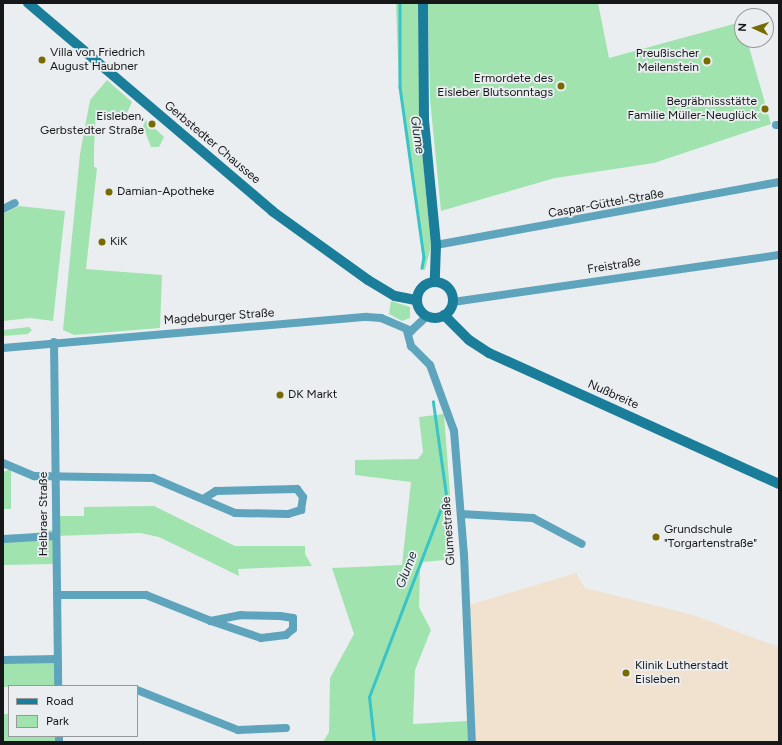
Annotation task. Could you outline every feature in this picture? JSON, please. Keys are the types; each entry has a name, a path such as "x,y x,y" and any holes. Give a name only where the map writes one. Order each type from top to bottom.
{"main road":[{"name":"Gerbstedter Chaussee","path":"28,3 272,211 387,291 416,300"},
{"path":"423,3 424,120 434,213 436,245 435,281"},
{"path":"435,281 447,285 453,302 444,315 427,316 416,300 422,286 435,281"},
{"name":"Nußbreite","path":"444,315 469,340 489,353 779,484"}],"street":[{"name":"Caspar-Güttel-Straße","path":"436,245 779,182"},
{"path":"3,209 15,203"},
{"name":"Freistraße","path":"453,302 779,255"},
{"path":"407,331 419,327 427,316"},
{"name":"Magdeburger Straße","path":"3,348 54,342 367,317 381,318 407,331"},
{"name":"Glumestraße","path":"407,331 411,346 430,365 448,407 454,431 461,514 472,742"},
{"name":"Helbraer Straße","path":"54,342 58,685"},
{"path":"3,463 23,474 56,477 147,477 205,498 235,513 288,514 301,510 303,497 297,489 216,491 205,498"},
{"path":"461,514 533,518 582,544"},
{"path":"3,539 56,536"},
{"path":"57,594 146,595 211,621 261,638 286,635 293,629 293,618 280,616 241,616 211,621"},
{"path":"3,660 58,659"},
{"path":"138,690 238,730 286,728"}],"shaded area":[{"name":"Klinik Lutherstadt Eisleben","path":"576,573 585,588 693,615 779,647 779,742 476,742 469,605"}],"green space":[{"path":"396,3 418,3 420,128 431,246 425,270 421,269 423,257 399,87"},
{"path":"428,3 598,3 609,58 734,24 734,48 749,48 771,124 654,163 555,178 441,211 430,99"},
{"path":"107,80 132,102 127,113 96,111 94,167 97,168 86,269 162,275 160,328 74,335 63,330 80,154 90,100"},
{"path":"146,120 164,137 159,147 151,147 143,126"},
{"path":"19,206 65,211 53,321 30,318 3,321 3,214"},
{"path":"391,301 410,307 410,318 402,321 389,314"},
{"path":"29,327 32,330 28,334 3,336 3,330"},
{"path":"444,414 455,559 423,562 420,569 419,607 431,630 415,670 413,724 467,721 468,742 323,742 329,732 330,678 354,634 332,568 402,565 411,482 355,475 355,460 418,459 423,452 419,417"},
{"path":"11,469 11,509 3,509 3,472"},
{"path":"154,506 235,546 305,546 305,554 312,566 238,569 239,576 159,537 140,533 56,536 56,564 3,565 3,539 56,529 56,516 84,516 84,507"},
{"path":"57,659 58,685 8,685 8,687 3,687 3,660"},
{"path":"3,714 8,714 8,737 59,737 59,742 3,741"}],"waterway":[{"name":"Glume","path":"400,3 400,87 424,257 422,268"},
{"name":"Glume","path":"374,742 369,697 446,495 433,402"}],"place":[{"name":"Villa von Friedrich August Haubner","path":"42,60"},
{"name":"Preußischer Meilenstein","path":"707,61"},
{"name":"Ermordete des Eisleber Blutsonntags","path":"561,86"},
{"name":"Begräbnissstätte Familie Müller-Neuglück","path":"765,109"},
{"name":"Eisleben, Gerbstedter Straße","path":"152,124"},
{"name":"Damian-Apotheke","path":"109,192"},
{"name":"KiK","path":"102,242"},
{"name":"DK Markt","path":"280,395"},
{"name":"Grundschule \"Torgartenstraße\"","path":"656,537"},
{"name":"Klinik Lutherstadt Eisleben","path":"626,673"}]}
